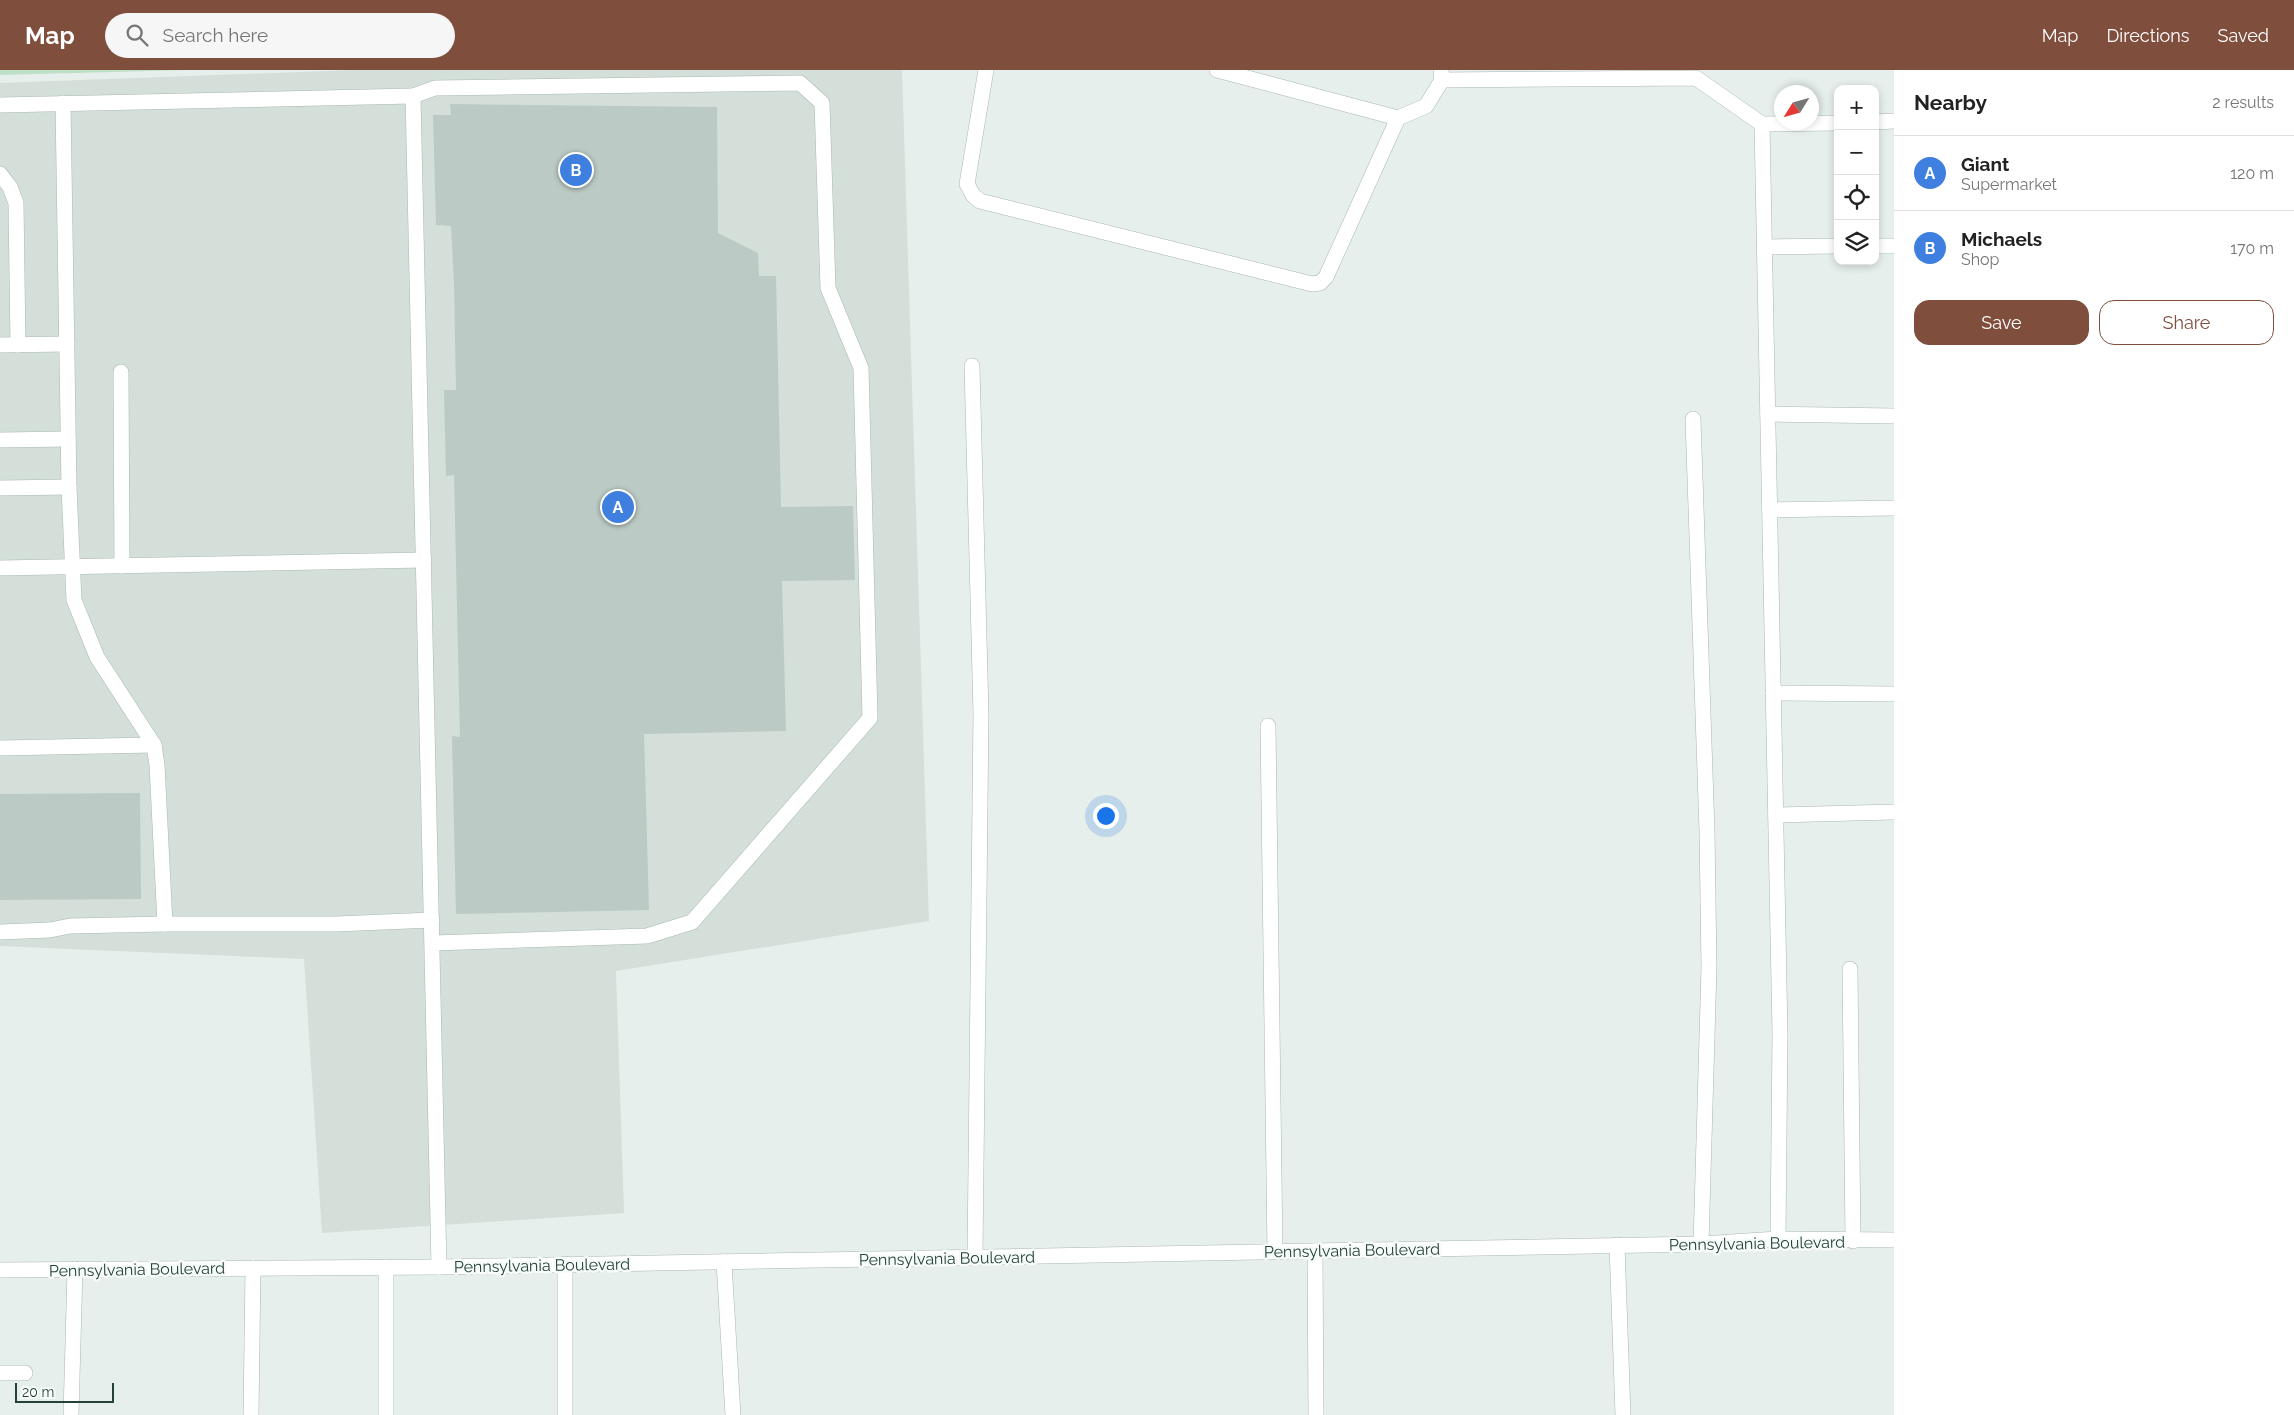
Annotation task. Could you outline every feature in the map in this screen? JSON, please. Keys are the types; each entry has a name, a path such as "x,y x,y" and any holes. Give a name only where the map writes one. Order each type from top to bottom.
{"street":[{"path":"986,70 967,184 973,195 980,201 1312,284 1320,282 1326,277 1398,118"},
{"path":"1217,70 1398,118 1426,106 1442,75 1696,78 1762,124 1834,123"},
{"path":"0,105 413,96 435,88 800,83 822,103 828,288 861,368 870,718 692,922 646,936 433,942"},
{"path":"413,96 439,1267"},
{"path":"63,103 69,487 74,600 97,657 154,745 157,765 165,924"},
{"path":"1879,122 1894,121"},
{"path":"1762,124 1780,1034 1778,1239"},
{"path":"0,174 10,186 16,203 18,345"},
{"path":"1765,247 1834,246"},
{"path":"1879,246 1894,246"},
{"path":"0,345 67,344"},
{"path":"972,366 981,714 975,1257"},
{"path":"121,372 122,566"},
{"path":"1768,414 1894,416"},
{"path":"1693,420 1707,831 1709,967 1702,1244"},
{"path":"0,440 68,439"},
{"path":"0,488 69,487"},
{"path":"1770,510 1894,508"},
{"path":"0,568 424,560"},
{"path":"1773,693 1894,694"},
{"path":"1268,726 1275,1251"},
{"path":"0,748 154,745"},
{"path":"1776,815 1894,812"},
{"path":"0,932 50,930 70,926 336,924 432,920"},
{"path":"1850,969 1853,1241"},
{"name":"Pennsylvania Boulevard","path":"0,1270 439,1267 1702,1244 1778,1239 1894,1240"},
{"path":"1617,1245 1623,1415"},
{"path":"1315,1251 1316,1415"},
{"path":"724,1262 733,1415"},
{"path":"565,1264 565,1415"},
{"path":"386,1267 386,1415"},
{"path":"251,1415 253,1268"},
{"path":"71,1415 75,1270"},
{"path":"0,1373 25,1373"}],"shaded area":[{"path":"354,70 902,70 929,921 616,971 624,1213 322,1233 304,959 0,946 0,83"}],"green space":[{"path":"0,70 188,70 0,75"}],"building":[{"path":"450,104 717,107 718,233 758,253 759,276 776,276 781,507 853,506 855,580 782,581 786,731 644,734 649,910 456,914 452,736 460,737 454,475 446,476 444,390 456,390 454,283 451,226 436,225 433,115 451,115"},
{"path":"140,793 141,899 0,900 0,794"}],"place":[{"name":"Michaels","path":"576,170"},
{"name":"Giant","path":"618,507"}]}
